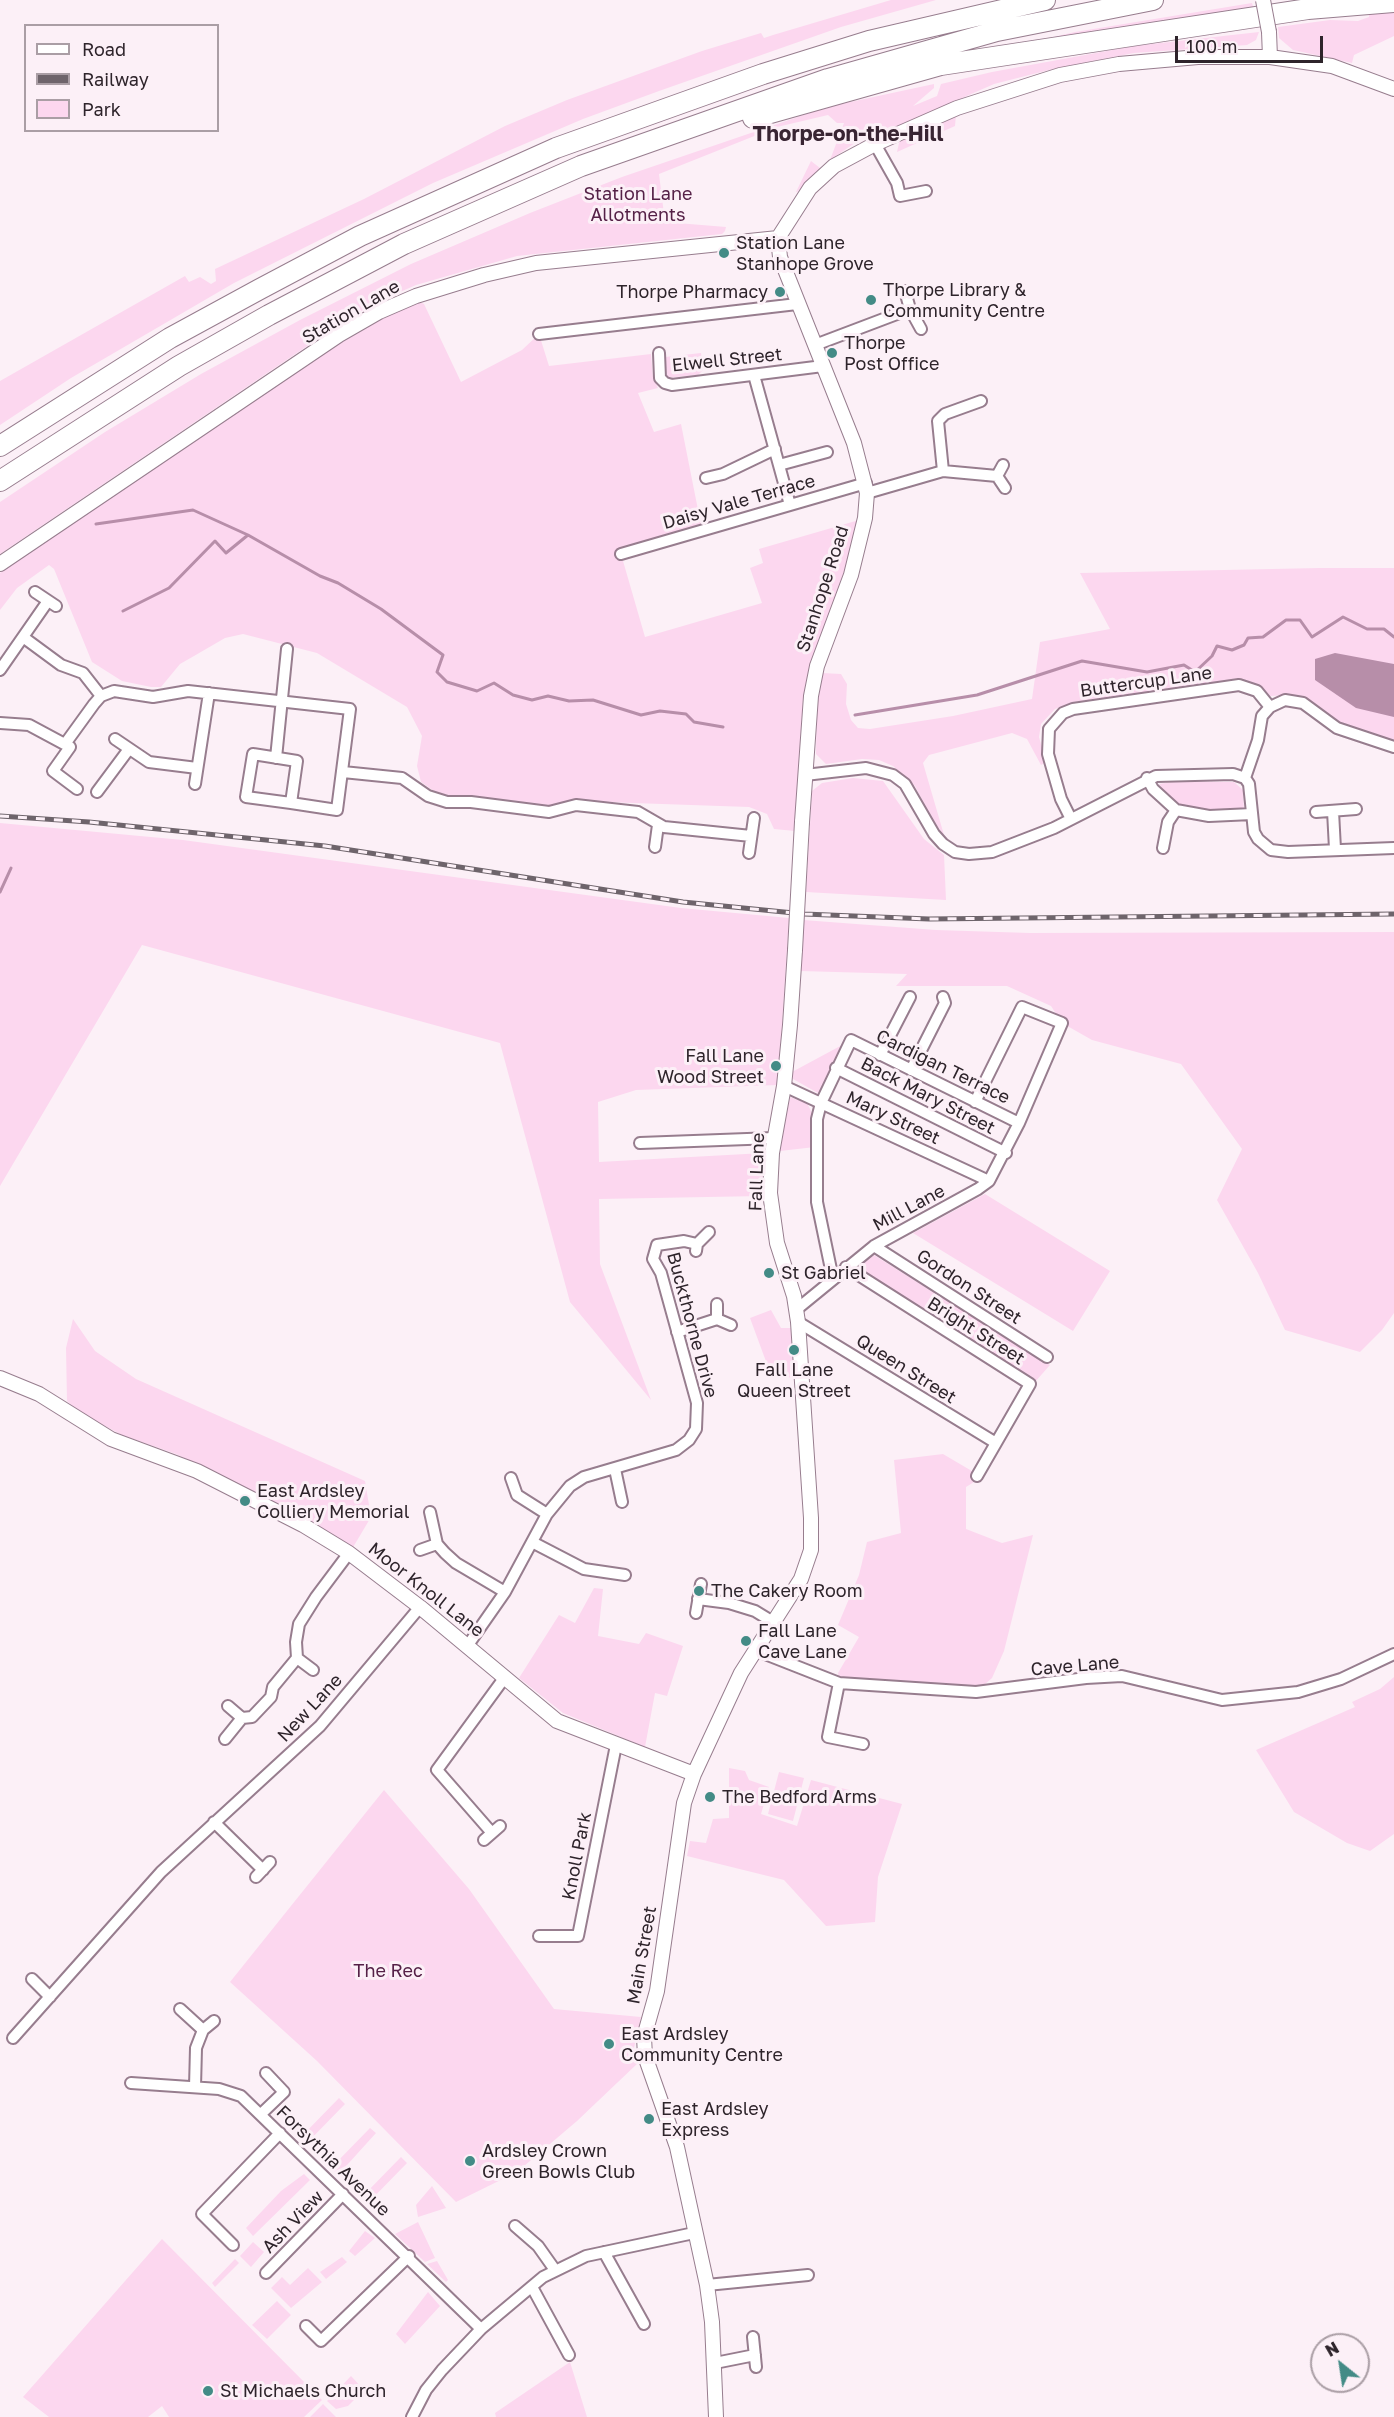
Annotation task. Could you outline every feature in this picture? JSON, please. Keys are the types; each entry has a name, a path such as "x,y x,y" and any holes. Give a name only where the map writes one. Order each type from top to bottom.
{"highway":[{"path":"0,446 170,338 260,288 360,236 556,148 732,84 859,45 1045,0"},
{"path":"0,480 199,354 404,244 581,166 652,139 828,79 997,31 1153,0"},
{"path":"502,200 685,139 838,92 941,65 1308,9 1394,2"}],"street":[{"path":"1263,0 1269,32 1270,57"},
{"path":"778,238 799,203 834,166 875,144 957,108 1060,75 1119,64 1198,57 1270,57 1332,66 1394,89"},
{"path":"875,144 897,183 900,196 926,191"},
{"name":"Stanhope Road","path":"778,238 786,274 854,443 866,488 865,518 851,575 818,666 812,696 802,822"},
{"name":"Station Lane","path":"0,564 339,335 380,312 416,296 484,275 536,263 778,238"},
{"path":"905,291 910,309 921,328"},
{"path":"539,334 797,304"},
{"path":"815,345 910,309"},
{"name":"Elwell Street","path":"658,353 660,378 672,385 823,366"},
{"path":"754,375 790,505"},
{"path":"981,401 940,417 938,421 943,471 997,477 1005,488"},
{"path":"706,478 723,474 775,449"},
{"path":"779,465 827,452"},
{"path":"997,477 1003,465"},
{"name":"Daisy Vale Terrace","path":"621,554 790,505 943,471"},
{"path":"0,670 23,637 52,604 34,592"},
{"path":"23,637 61,664 83,673 101,696"},
{"path":"276,758 287,649"},
{"name":"Buttercup Lane","path":"1071,819 1061,799 1048,754 1049,729 1063,713 1073,709 1239,685 1257,691 1270,707"},
{"path":"77,789 53,771 101,696 124,690 153,697 189,691 350,709 337,810 246,797 253,754 297,761 291,803"},
{"path":"195,784 209,693"},
{"path":"1394,747 1327,723 1303,703 1285,700 1270,707 1262,716 1255,752 1245,778 1250,791 1252,819 1258,839 1271,850 1288,852 1394,848"},
{"path":"0,723 29,725 68,746"},
{"path":"115,739 149,762 197,768"},
{"path":"97,792 129,749"},
{"path":"806,775 866,768 893,775 905,784 939,839 954,852 969,854 992,852 1012,845 1071,819 1147,778 1233,774 1245,778"},
{"path":"343,772 402,778 428,796 447,802 471,802 549,812 576,805 638,812 658,825 751,836"},
{"path":"1147,778 1153,789 1176,810 1209,816 1252,819"},
{"path":"1316,812 1356,809"},
{"path":"1162,848 1168,822 1176,810"},
{"path":"1333,811 1335,849"},
{"path":"749,853 754,818"},
{"name":"Fall Lane","path":"755,1650 801,1579 811,1550 811,1518 797,1316 777,1243 770,1193 774,1138 784,1086 802,822"},
{"path":"655,847 658,825"},
{"path":"880,1055 909,997"},
{"path":"911,1070 945,1003 943,997"},
{"name":"Mill Lane","path":"797,1316 833,1279 874,1246 978,1190 989,1181 1006,1153 1062,1023 1022,1007 975,1102"},
{"name":"Cardigan Terrace","path":"836,1068 851,1040 1019,1123"},
{"path":"833,1279 817,1202 816,1146 821,1103 836,1068"},
{"name":"Back Mary Street","path":"836,1068 1006,1153"},
{"name":"Mary Street","path":"784,1086 989,1181"},
{"path":"640,1143 774,1138"},
{"name":"Buckthorne Drive","path":"468,1645 505,1592 547,1514 570,1486 584,1477 676,1450 696,1429 698,1403 661,1274 653,1259 654,1240 684,1241 696,1247 709,1232"},
{"name":"Gordon Street","path":"874,1246 1047,1356"},
{"name":"Bright Street","path":"846,1268 1029,1384 976,1476"},
{"path":"717,1304 717,1319"},
{"name":"Queen Street","path":"797,1316 996,1443"},
{"path":"677,1332 717,1319 731,1325"},
{"name":"Moor Knoll Lane","path":"0,1378 39,1394 77,1420 111,1439 197,1471 303,1525 349,1553 420,1607 557,1721 694,1774"},
{"path":"615,1468 622,1502"},
{"path":"511,1478 517,1495 547,1514"},
{"path":"430,1512 437,1544 456,1563 505,1592"},
{"path":"532,1542 599,1578 625,1575"},
{"path":"420,1550 437,1544"},
{"path":"225,1739 242,1718 252,1717 297,1658 296,1642 299,1624 316,1596 349,1553"},
{"path":"696,1613 701,1584"},
{"path":"698,1599 729,1603 755,1611 773,1622"},
{"name":"New Lane","path":"13,2038 161,1872 320,1726 420,1607"},
{"name":"Cave Lane","path":"755,1650 839,1683 976,1692 1086,1678 1122,1676 1212,1699 1241,1701 1298,1692 1341,1679 1394,1654"},
{"name":"Main Street","path":"716,2417 715,2363 707,2285 677,2147 645,2056 644,2037 657,1991 684,1803 694,1774 755,1650"},
{"path":"297,1658 314,1670"},
{"path":"492,1833 437,1770 505,1677"},
{"path":"839,1683 828,1737 863,1744"},
{"path":"228,1706 242,1718"},
{"name":"Knoll Park","path":"539,1936 578,1936 616,1745"},
{"path":"214,1821 263,1870"},
{"path":"32,1979 50,1997"},
{"path":"180,2009 203,2030"},
{"path":"195,2087 196,2048 203,2030 214,2021"},
{"path":"261,2114 284,2092 266,2073"},
{"name":"Forsythia Avenue","path":"131,2083 195,2087 232,2092 242,2096 409,2256 481,2329"},
{"path":"233,2245 202,2214 280,2133"},
{"name":"Ash View","path":"266,2273 344,2194"},
{"path":"515,2226 538,2246 555,2270"},
{"path":"412,2417 426,2390 481,2329 555,2270 586,2256 694,2233"},
{"path":"604,2252 644,2324"},
{"path":"306,2326 321,2341 409,2256"},
{"path":"707,2285 808,2275"},
{"path":"532,2287 559,2347 569,2355"},
{"path":"715,2363 756,2361 753,2337"}],"green space":[{"path":"891,0 936,0 841,27 659,91 583,119 433,183 234,283 71,378 0,425 0,381 185,276 189,282 200,277 211,284 216,281 215,269 364,199 505,126 567,100 702,51 761,33 764,38"},
{"path":"1252,3 1254,10 988,52 1075,32"},
{"path":"1394,11 1394,36 1354,55 1352,63 1293,50 1279,38 1278,27 1330,20 1358,21 1369,17 1369,13"},
{"name":"Station Lane Allotments","path":"1259,32 1256,40 1247,45 1134,53 1053,69 994,84 876,136 871,132 830,160 844,123 837,123 828,115 777,127 659,174 665,222 726,227 725,231 722,234 517,256 416,285 382,300 350,317 0,554 0,502 105,432 201,374 300,320 411,264 530,213 622,177 827,107 934,84 934,88 913,106 937,96 941,84 992,72 1134,46"},
{"path":"956,115 955,126 897,152 900,139"},
{"path":"811,161 820,168 796,192"},
{"path":"420,302 424,304 461,382 522,350 539,334 549,366 651,354 653,377 658,388 638,393 654,432 681,424 702,530 621,554 645,637 762,603 750,568 763,563 759,549 859,520 852,549 808,673 803,697 795,831 774,829 767,814 749,807 604,802 581,799 555,806 438,794 421,782 417,766 422,736 407,707 317,653 243,634 225,638 180,664 161,687 151,687 122,681 92,662 54,569 49,565 17,588 0,610 0,573 339,344 389,315"},
{"path":"701,353 703,370 698,375 667,378 665,357"},
{"path":"1394,568 1394,742 1336,722 1304,698 1293,695 1270,696 1250,683 1240,680 1068,704 1055,709 1041,724 1039,737 1046,762 1041,765 1027,739 1012,733 929,755 923,763 944,835 930,817 915,786 893,766 879,760 862,759 826,764 816,754 817,698 822,673 841,674 847,684 846,704 851,720 858,728 870,729 953,716 1032,699 1040,642 1110,629 1080,573"},
{"path":"853,778 883,781 924,839 944,855 946,900 806,892 812,791 822,783"},
{"path":"1176,781 1234,782 1243,790 1244,810 1205,812 1183,808 1166,795 1159,784"},
{"path":"0,823 183,840 681,908 789,918 778,1085 636,1090 598,1102 599,1162 764,1153 762,1196 599,1199 600,1264 651,1400 570,1302 500,1043 142,945 0,1186"},
{"path":"803,920 936,930 1030,933 1394,932 1394,1313 1382,1330 1360,1352 1285,1330 1258,1273 1217,1200 1242,1149 1181,1064 1092,1040 1062,1023 1051,1006 1007,986 896,986 907,974 800,971"},
{"path":"844,1044 821,1092 818,1093 793,1079 792,1072"},
{"path":"790,1097 807,1103 814,1117 815,1147 780,1151"},
{"path":"985,1194 1110,1271 1073,1331 913,1233"},
{"path":"874,1255 1050,1365 1035,1382 857,1272 857,1267"},
{"path":"771,1310 781,1328 791,1328 794,1378 771,1375 750,1318"},
{"path":"73,1319 95,1351 136,1379 365,1481 371,1517 352,1549 332,1534 257,1494 176,1454 122,1435 79,1412 67,1401 66,1348"},
{"path":"943,1454 982,1477 966,1487 966,1529 1002,1543 1033,1535 1004,1651 992,1678 976,1692 839,1683 838,1673 859,1637 838,1625 859,1575 867,1542 901,1533 894,1460"},
{"path":"594,1588 603,1589 598,1636 639,1644 646,1633 683,1646 667,1696 655,1693 645,1747 563,1713 519,1678 559,1615 575,1623"},
{"path":"1394,1677 1394,1834 1370,1851 1347,1843 1294,1812 1256,1750 1355,1707 1352,1702 1380,1689"},
{"path":"729,1768 745,1771 749,1780 769,1787 761,1814 797,1826 811,1780 902,1804 878,1877 875,1922 826,1926 784,1880 687,1856 690,1841 706,1843 713,1819 729,1818"},
{"path":"779,1772 804,1778 793,1821 768,1814"},
{"name":"The Rec","path":"384,1790 469,1889 554,2009 641,2017 634,2048 638,2063 577,2121 517,2172 456,2202 317,2061 230,1982"},
{"path":"339,2098 345,2104 306,2144 300,2138"},
{"path":"370,2128 376,2133 338,2175 331,2168"},
{"path":"401,2157 407,2163 367,2204 361,2198"},
{"path":"304,2174 310,2180 253,2236 246,2228 281,2191"},
{"path":"432,2186 446,2208 418,2217 416,2205"},
{"path":"418,2222 435,2258 425,2262 395,2234"},
{"path":"365,2231 375,2238 355,2256 349,2251"},
{"path":"162,2239 322,2400 304,2417 169,2417 162,2406 148,2417 49,2417 23,2397"},
{"path":"253,2242 264,2252 251,2267 240,2256"},
{"path":"342,2257 347,2262 326,2279 320,2272"},
{"path":"235,2259 239,2263 215,2287 212,2283"},
{"path":"437,2261 448,2280 446,2282 427,2264"},
{"path":"308,2268 322,2282 291,2308 271,2288 282,2277 290,2285"},
{"path":"428,2292 440,2306 405,2344 396,2334"},
{"path":"277,2301 291,2315 267,2339 252,2325"},
{"path":"570,2362 587,2417 496,2417 495,2413"},
{"path":"351,2376 364,2390 348,2406 336,2409 327,2401"},
{"path":"323,2404 336,2417 310,2417"}],"shaded area":[{"path":"1335,653 1394,664 1394,717 1356,708 1315,680 1315,659"}],"waterway":[{"path":"96,524 193,510 248,535 320,576 338,583 381,609 443,655 437,672 447,682 477,691 494,683 513,695 532,700 548,696 569,701 593,700 641,715 660,711 686,714 694,722 723,727"},
{"path":"123,611 169,588 215,541 226,553 248,535"},
{"path":"855,715 977,695 1082,661 1147,672 1184,665 1195,672 1212,656 1217,646 1232,650 1244,645 1248,638 1263,637 1286,620 1300,620 1312,637 1343,617 1367,629 1384,629 1394,637"},
{"path":"0,892 11,868"}],"railway":[{"path":"0,816 89,822 325,846 683,902 804,914 929,919 1394,914"}],"place":[{"name":"Station Lane Stanhope Grove","path":"724,253"},
{"name":"Thorpe Pharmacy","path":"780,292"},
{"name":"Thorpe Library & Community Centre","path":"871,300"},
{"name":"Thorpe Post Office","path":"832,353"},
{"name":"Fall Lane Wood Street","path":"776,1066"},
{"name":"St Gabriel","path":"769,1273"},
{"name":"Fall Lane Queen Street","path":"794,1350"},
{"name":"East Ardsley Colliery Memorial","path":"245,1501"},
{"name":"The Cakery Room","path":"699,1591"},
{"name":"Fall Lane Cave Lane","path":"746,1641"},
{"name":"The Bedford Arms","path":"710,1797"},
{"name":"East Ardsley Community Centre","path":"609,2044"},
{"name":"East Ardsley Express","path":"649,2119"},
{"name":"Ardsley Crown Green Bowls Club","path":"470,2161"},
{"name":"St Michaels Church","path":"208,2391"}],"district":[{"name":"Thorpe-on-the-Hill","path":"848,134"}]}
